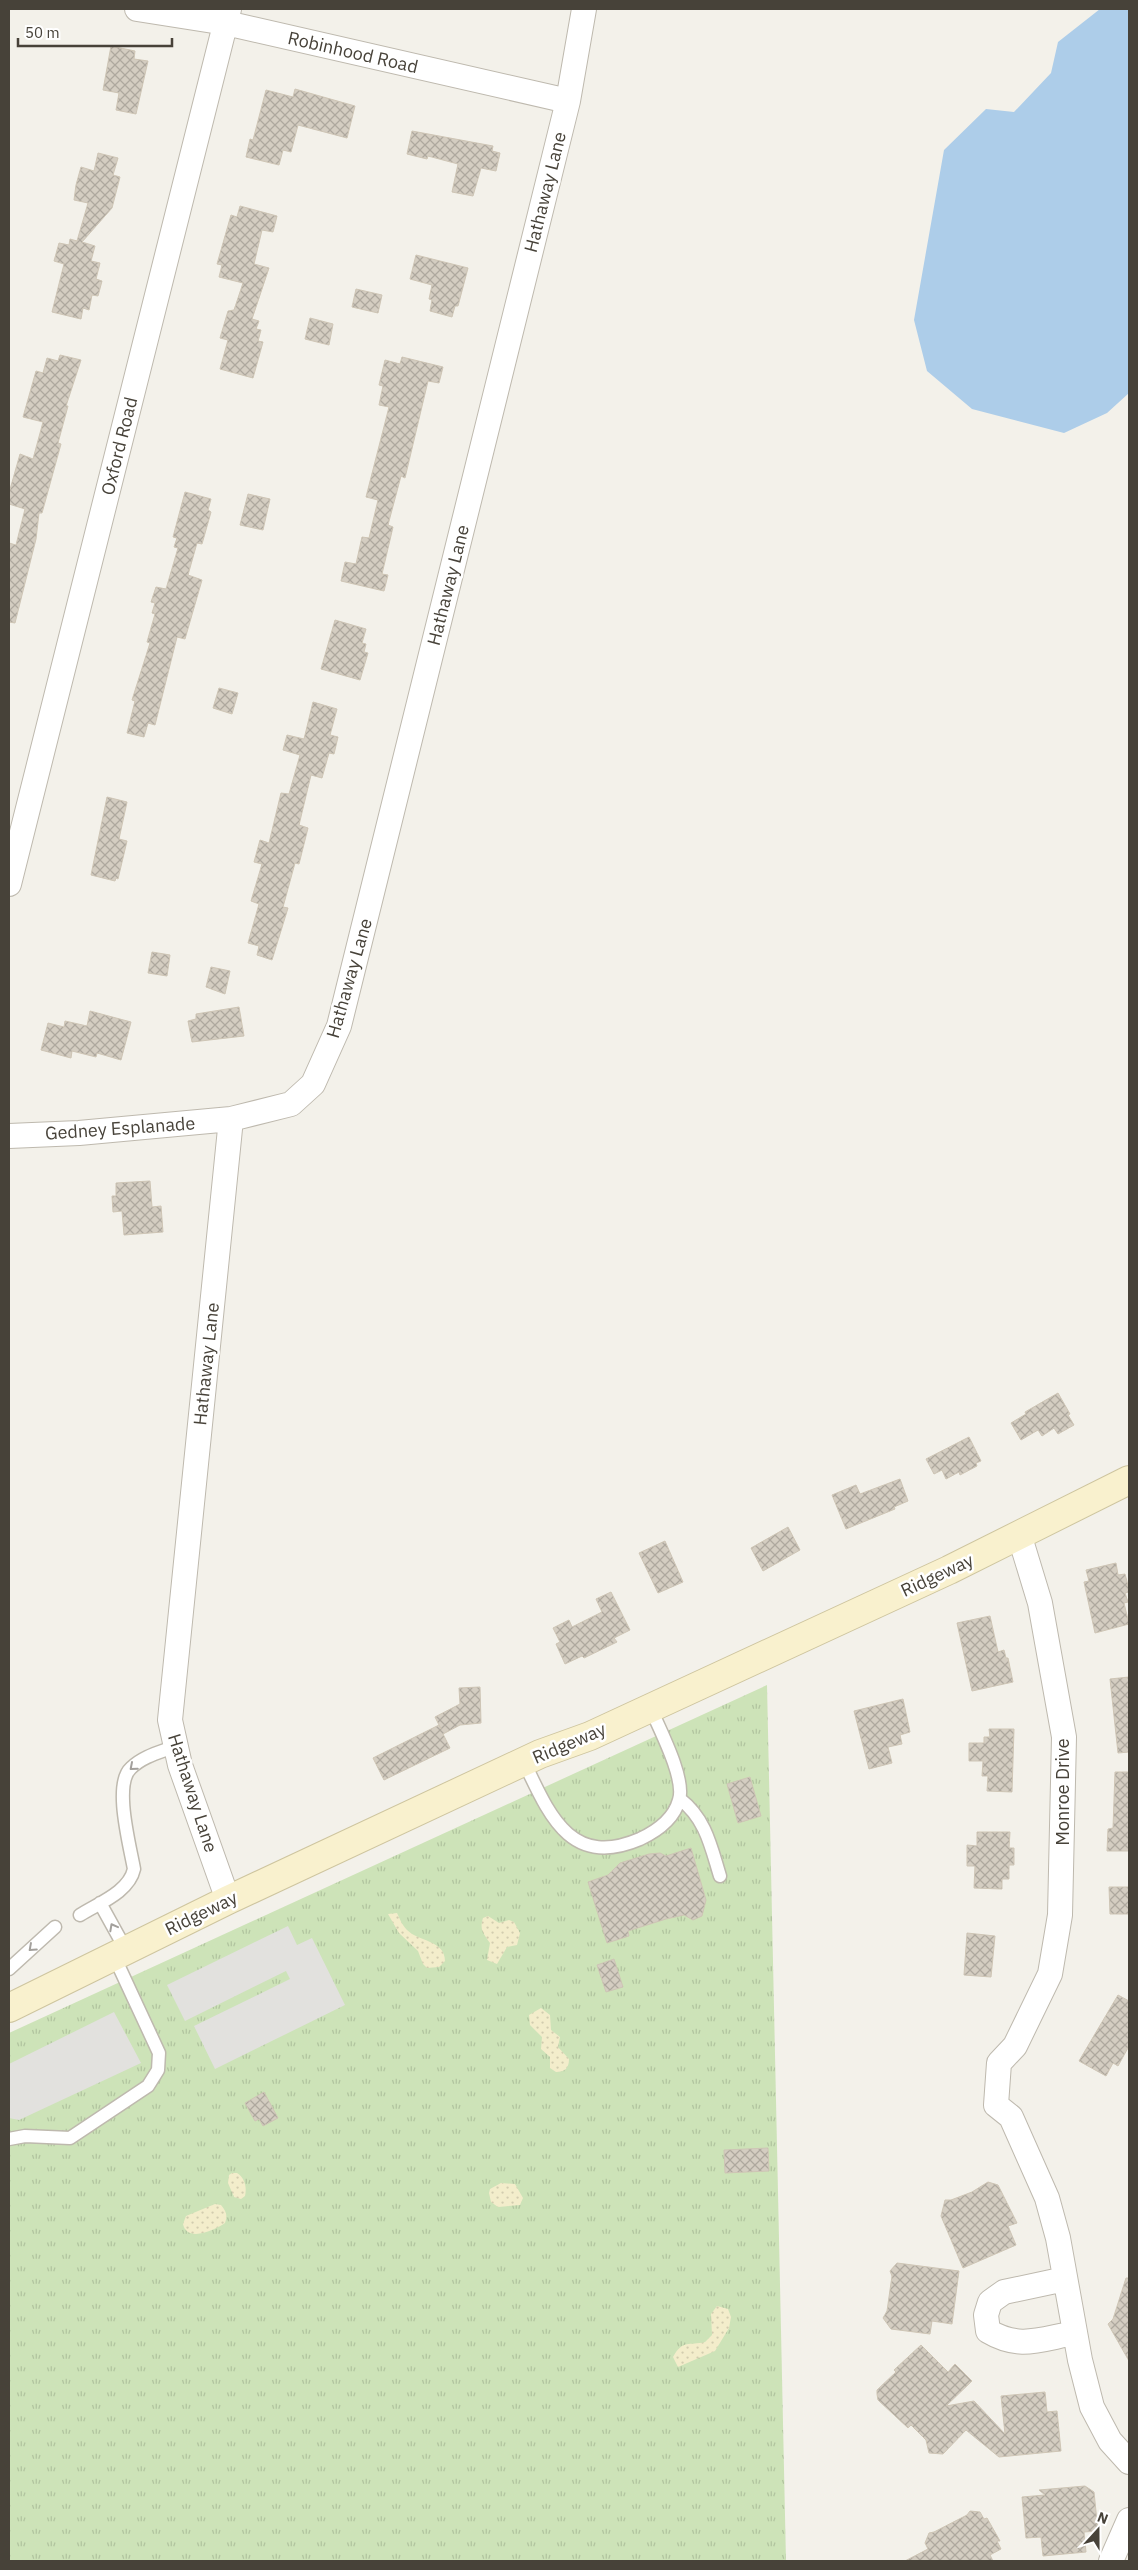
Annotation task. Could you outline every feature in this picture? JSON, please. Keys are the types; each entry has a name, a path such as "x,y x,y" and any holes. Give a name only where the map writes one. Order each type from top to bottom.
{"street":[{"name":"Robinhood Road","path":"137,9 228,16 568,102"},
{"name":"Hathaway Lane","path":"228,1900 180,1765 170,1720 231,1119 291,1104 313,1084 339,1026 568,102 584,9"},
{"name":"Oxford Road","path":"9,884 228,16"},
{"name":"Gedney Esplanade","path":"9,1136 79,1133 231,1119"},
{"name":"Ridgeway","path":"9,2008 228,1900 524,1762 590,1736 949,1570 1129,1480"},
{"name":"Monroe Drive","path":"1019,1534 1040,1603 1064,1737 1058,1923 1050,1974 1015,2046 1011,2117 1047,2198 1058,2238 1065,2279"},
{"path":"1075,2333 1017,2343 1002,2339 988,2331 986,2315 990,2302 1004,2292 1065,2279 1092,2408 1110,2441 1129,2462"},
{"path":"1111,2561 1129,2520"}],"lane":[{"path":"524,1762 545,1806 559,1828 577,1842 595,1848 628,1844 652,1834 669,1820 680,1799 678,1780 650,1707"},
{"path":"80,1914 124,1888 132,1877 134,1869 122,1793 124,1776 131,1767 146,1757 176,1746"},
{"path":"680,1799 692,1809 705,1829 720,1876"},
{"path":"9,2139 25,2136 70,2138 148,2086 158,2070 158,2053 100,1902"},
{"path":"9,1969 55,1928"}],"green space":[{"path":"767,1685 786,2561 9,2561 9,2033"}],"sand":[{"path":"397,1913 407,1930 441,1949 445,1961 439,1967 427,1968 423,1964 418,1951 399,1933 388,1914"},
{"path":"488,1916 499,1923 509,1920 514,1922 520,1933 517,1945 507,1947 497,1964 487,1960 490,1943 483,1932 482,1926 483,1918"},
{"path":"541,2008 550,2015 551,2030 560,2037 558,2047 569,2059 566,2069 562,2071 556,2072 550,2068 550,2057 541,2049 542,2037 530,2025 529,2015"},
{"path":"232,2173 240,2175 245,2183 245,2196 241,2199 234,2197 228,2183 229,2175"},
{"path":"501,2183 515,2184 523,2198 520,2205 498,2207 491,2202 490,2189"},
{"path":"215,2204 221,2205 225,2211 225,2223 215,2229 202,2233 195,2234 186,2230 183,2224 186,2216"},
{"path":"717,2306 728,2309 731,2317 729,2328 715,2351 678,2367 673,2357 683,2345 705,2342 712,2335 711,2314"}],"shaded area":[{"path":"288,1926 297,1945 312,1938 345,2005 215,2069 194,2026 290,1979 286,1971 185,2021 167,1985"},
{"path":"114,2012 141,2063 19,2120 9,2118 9,2064"}],"water":[{"path":"1100,9 1129,9 1129,393 1107,413 1064,433 972,409 927,371 914,320 944,150 986,109 1014,112 1051,73 1058,42"}],"building":[{"path":"111,46 135,51 134,59 148,61 136,114 116,110 119,93 103,90"},
{"path":"295,89 355,106 347,138 298,125 291,152 283,150 279,165 246,157 250,139 253,140 266,90 293,97"},
{"path":"412,131 493,146 492,151 500,153 496,171 481,168 473,196 452,192 458,164 428,156 427,159 407,154"},
{"path":"98,153 118,158 113,175 120,177 112,208 82,242 95,246 91,261 100,263 96,279 102,281 98,296 92,295 89,310 83,308 81,319 52,312 64,264 54,261 59,243 69,245 70,239 77,241 88,203 74,200 76,185 81,167 94,171"},
{"path":"240,206 277,216 273,232 262,230 254,264 269,268 252,319 259,321 256,329 261,330 258,341 263,342 253,378 220,369 228,340 220,338 228,311 234,310 243,283 219,277 222,265 217,264 231,215 237,217"},
{"path":"416,255 468,268 458,306 455,306 452,317 430,311 432,300 429,299 432,285 410,279"},
{"path":"356,289 382,295 378,313 352,307"},
{"path":"310,318 333,324 329,345 305,339"},
{"path":"60,355 81,360 66,406 68,406 58,443 61,444 42,513 39,513 36,539 15,623 9,622 9,543 16,545 25,509 9,504 9,493 20,454 33,459 43,422 23,417 36,371 43,373 47,358 58,361"},
{"path":"402,357 443,367 439,383 428,381 405,478 401,476 388,525 393,527 382,574 388,575 384,591 341,581 345,562 356,564 362,537 369,538 378,500 366,497 389,407 379,405 383,386 379,385 385,360 400,364"},
{"path":"185,492 211,499 208,510 211,512 202,544 197,543 188,575 202,580 185,639 177,637 155,725 148,723 144,737 127,733 135,701 132,700 150,643 147,642 155,614 152,613 155,603 151,602 156,587 166,589 178,548 174,547 177,538 173,537"},
{"path":"248,494 270,499 263,530 240,525"},
{"path":"335,620 366,629 362,643 366,644 364,652 368,653 360,680 321,669"},
{"path":"219,688 238,693 232,714 213,708"},
{"path":"313,702 337,709 330,735 338,737 334,754 329,753 322,778 311,775 299,825 308,828 299,864 295,863 283,907 288,908 272,960 257,955 259,946 248,943 259,904 251,901 262,864 254,862 260,840 269,843 281,793 289,794 300,755 283,750 287,735 304,739"},
{"path":"107,797 127,802 119,839 127,841 118,879 116,878 115,881 91,875"},
{"path":"152,952 170,955 167,976 148,973"},
{"path":"211,967 230,971 225,994 206,987"},
{"path":"239,1007 244,1036 192,1042 188,1021 196,1019 196,1014"},
{"path":"90,1011 131,1022 121,1060 97,1053 96,1057 72,1051 71,1058 41,1050 48,1023 64,1027 65,1021 87,1026"},
{"path":"150,1181 152,1207 161,1206 163,1232 124,1235 122,1211 113,1212 112,1196 116,1196 116,1183"},
{"path":"1058,1393 1074,1425 1058,1434 1054,1428 1042,1436 1038,1430 1021,1440 1011,1423 1026,1414 1025,1412"},
{"path":"969,1437 981,1461 976,1463 977,1466 960,1475 959,1472 946,1479 942,1470 934,1474 926,1459"},
{"path":"900,1479 908,1501 894,1507 895,1509 846,1529 832,1495 856,1485 860,1494"},
{"path":"788,1527 800,1550 763,1571 751,1548"},
{"path":"665,1541 683,1582 658,1593 639,1553"},
{"path":"1116,1563 1118,1575 1125,1574 1129,1589 1129,1592 1125,1593 1128,1602 1124,1603 1129,1624 1095,1633 1084,1582 1089,1581 1086,1570"},
{"path":"611,1592 630,1630 614,1638 617,1642 584,1658 582,1656 565,1664 556,1644 560,1642 553,1628 569,1620 572,1627 602,1612 596,1599"},
{"path":"990,1616 998,1652 1004,1650 1006,1658 1008,1658 1013,1682 972,1691 957,1623"},
{"path":"1129,1677 1129,1752 1118,1753 1110,1679"},
{"path":"480,1687 481,1723 460,1725 443,1734 450,1748 384,1780 373,1758 439,1725 435,1717 460,1704 459,1688"},
{"path":"903,1699 910,1732 900,1735 902,1744 888,1747 892,1763 869,1769 854,1711"},
{"path":"989,1729 1014,1729 1012,1792 987,1791 988,1776 982,1776 983,1761 969,1761 969,1743 984,1743 984,1737 990,1737"},
{"path":"1115,1772 1129,1772 1129,1851 1107,1851 1108,1829 1113,1828"},
{"path":"750,1777 761,1816 738,1823 727,1784"},
{"path":"977,1832 1010,1832 1009,1848 1014,1848 1014,1865 1009,1865 1009,1879 1002,1879 1002,1889 974,1888 975,1866 967,1866 967,1845 977,1846"},
{"path":"691,1848 706,1900 702,1916 693,1920 684,1915 666,1919 628,1931 629,1936 607,1943 588,1882 608,1875 620,1863 649,1854 660,1853 666,1856"},
{"path":"1109,1887 1129,1887 1129,1914 1110,1914"},
{"path":"967,1933 995,1936 991,1977 964,1975"},
{"path":"614,1959 623,1987 606,1992 597,1965"},
{"path":"1118,1995 1129,2001 1129,2046 1118,2066 1113,2063 1106,2076 1079,2061"},
{"path":"264,2092 278,2118 263,2126 259,2119 255,2121 245,2103"},
{"path":"768,2148 769,2171 725,2173 724,2150"},
{"path":"988,2182 998,2185 1017,2223 1008,2226 1016,2245 963,2268 941,2216 945,2200 951,2200 972,2192"},
{"path":"897,2263 959,2271 952,2324 932,2321 930,2334 891,2329 883,2318 887,2311 892,2276 890,2271"},
{"path":"1126,2278 1129,2278 1129,2361 1108,2324 1113,2319"},
{"path":"921,2345 948,2372 955,2364 972,2381 946,2406 974,2401 1005,2434 1001,2396 1045,2392 1047,2412 1057,2411 1061,2451 999,2457 966,2430 943,2454 929,2453 926,2440 911,2425 908,2428 878,2400 877,2394 877,2390 896,2372 894,2370"},
{"path":"1085,2486 1094,2492 1098,2531 1084,2532 1086,2552 1043,2556 1041,2537 1026,2538 1022,2497 1045,2495 1039,2490"},
{"path":"970,2511 980,2512 984,2519 987,2518 1000,2541 997,2541 1001,2549 990,2555 993,2561 905,2561 928,2549 925,2543 929,2533 967,2515"}]}
